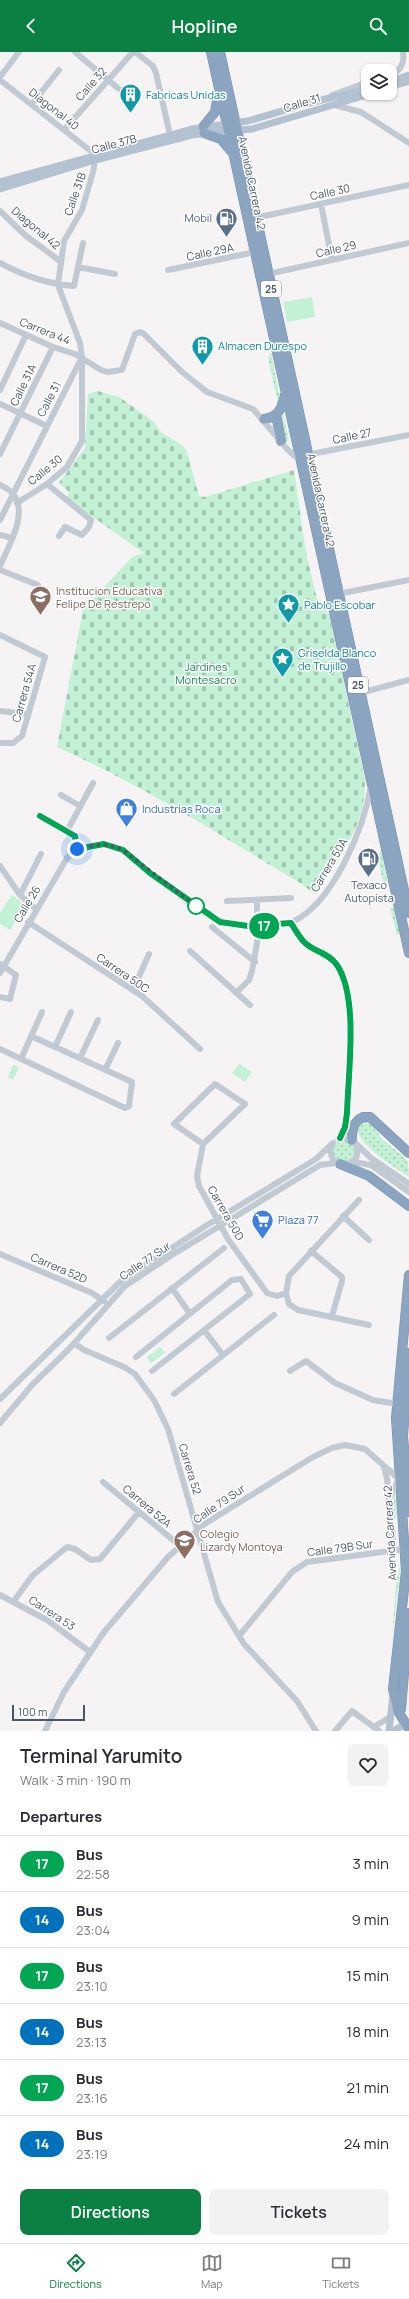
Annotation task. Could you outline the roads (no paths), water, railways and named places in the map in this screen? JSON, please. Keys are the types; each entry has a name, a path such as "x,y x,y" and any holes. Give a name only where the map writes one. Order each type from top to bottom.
{"highway":[{"name":"Avenida Carrera 42","path":"211,52 255,218 259,253 286,392 304,456 338,594 409,913"},
{"name":"Avenida Carrera 42","path":"220,52 232,127 234,156 249,225 268,274 347,672 409,953"},
{"path":"218,83 218,103 215,112 204,130 221,139 234,156"},
{"path":"264,419 276,415 282,407 286,392"},
{"path":"276,415 281,441"},
{"path":"347,672 349,644"},
{"path":"383,835 396,856"},
{"path":"354,1141 352,1131 355,1123 359,1119 368,1117 409,1153"},
{"path":"338,1164 369,1176 409,1206"},
{"name":"Avenida Carrera 42","path":"404,1477 396,1430 409,1275"},
{"name":"Avenida Carrera 42","path":"407,1727 396,1706 393,1689 405,1581 399,1550 404,1539 406,1511 403,1421 409,1354"},
{"path":"399,1550 397,1530 406,1511"},
{"path":"407,1727 401,1697 409,1613"}],"main road":[{"path":"397,81 407,79"},
{"path":"397,84 407,79"},
{"name":"Calle 31","path":"232,127 309,103 361,91"},
{"name":"Calle 31","path":"232,127 265,126 361,97"},
{"name":"Calle 37B","path":"0,189 95,157 170,135 232,127"},
{"name":"Calle 37B","path":"0,182 204,130"},
{"path":"389,1731 393,1689"},
{"path":"393,1731 407,1727"}],"street":[{"path":"0,78 19,52"},
{"path":"74,52 118,89"},
{"path":"134,52 153,66 156,73 170,135"},
{"name":"Calle 32","path":"64,130 134,52"},
{"path":"397,72 402,64 403,52"},
{"path":"32,104 59,70"},
{"name":"Diagonal 40","path":"0,78 95,157"},
{"name":"Calle 31","path":"309,103 361,84"},
{"path":"333,105 361,112 409,143"},
{"name":"Calle 31B","path":"58,285 60,260 66,236 82,210 95,157"},
{"name":"Calle 30","path":"255,218 409,185"},
{"path":"321,204 332,260"},
{"name":"Diagonal 42","path":"0,211 25,235 60,260"},
{"path":"0,263 24,276 58,285 74,286 83,243"},
{"name":"Calle 29","path":"268,274 409,243"},
{"name":"Calle 29A","path":"168,270 259,253"},
{"path":"78,267 115,274"},
{"path":"58,285 61,299 77,336 82,357"},
{"name":"Carrera 44","path":"0,324 82,357 94,366 107,372 120,371 135,334 143,333 181,371 207,392 220,399 248,406 264,419"},
{"path":"0,390 26,335"},
{"name":"Calle 31A","path":"0,454 53,346"},
{"name":"Calle 31","path":"0,520 82,357"},
{"name":"Calle 30","path":"17,503 48,484 67,467 82,441 82,357"},
{"path":"0,373 7,376"},
{"path":"0,404 47,426"},
{"path":"264,419 291,454 304,456"},
{"name":"Calle 27","path":"304,456 409,435"},
{"path":"48,484 91,520 89,528 82,535 65,528 59,536"},
{"path":"0,485 14,494 18,514 12,538 0,566"},
{"path":"0,534 12,538"},
{"path":"0,570 38,585"},
{"path":"338,594 409,580"},
{"name":"Carrera 54A","path":"0,635 45,657 27,714 22,736 19,741 0,743"},
{"path":"360,692 409,680"},
{"path":"0,711 27,714"},
{"name":"Carrera 50A","path":"77,849 104,844 115,846 123,850 150,873 220,922 259,926 291,923 312,909 351,851 364,818 371,781"},
{"path":"67,831 93,783"},
{"path":"61,795 80,806"},
{"path":"40,816 75,836 77,849"},
{"name":"Calle 26","path":"1,968 67,858 77,849"},
{"path":"20,895 42,854"},
{"path":"0,866 20,895 36,909"},
{"path":"227,901 290,898"},
{"path":"236,993 249,980 255,962 259,926 257,900"},
{"name":"Carrera 50C","path":"28,922 134,990 200,1049"},
{"path":"291,923 306,944 332,959 338,966 348,996 350,1024 347,1113 345,1127 340,1138 333,1143 331,1156 338,1164 353,1162 371,1165 409,1184"},
{"path":"212,927 255,962"},
{"path":"190,951 250,1005"},
{"path":"134,990 149,954"},
{"path":"0,997 7,999 11,996 15,973 1,968"},
{"path":"21,1059 42,1012"},
{"path":"55,1047 71,1012"},
{"path":"80,1058 98,1020"},
{"path":"0,1049 127,1108 132,1082 32,1036"},
{"path":"105,1070 118,1043"},
{"path":"216,1084 245,1104 204,1144 174,1124 216,1084"},
{"path":"340,1138 354,1141 409,1192"},
{"path":"353,1162 358,1150 354,1141"},
{"name":"Calle 77 Sur","path":"0,1399 121,1281 217,1219 316,1159 333,1143"},
{"name":"Carrera 50D","path":"204,1144 197,1176 198,1182 220,1225 262,1287 268,1293 277,1296 286,1293"},
{"name":"Calle 77 Sur","path":"0,1422 32,1385 74,1343 125,1286 220,1225 320,1165 338,1164"},
{"path":"359,1200 289,1276 286,1293 292,1308 369,1325"},
{"path":"343,1216 369,1240"},
{"path":"108,1338 224,1248"},
{"path":"311,1251 342,1277 332,1316"},
{"name":"Carrera 52D","path":"0,1254 89,1291 108,1304"},
{"path":"136,1357 235,1278 243,1281 250,1294"},
{"path":"152,1371 250,1294 262,1287"},
{"path":"172,1288 190,1314"},
{"path":"174,1394 274,1315"},
{"path":"204,1330 223,1355"},
{"name":"Carrera 52","path":"74,1343 84,1350 124,1366 135,1374 145,1386 168,1429 216,1595 239,1636 258,1660 297,1701 316,1731"},
{"path":"290,1371 306,1361 335,1383 373,1400 397,1404"},
{"name":"Calle 79 Sur","path":"45,1731 64,1692 109,1625 179,1545 198,1529 313,1456 332,1448 346,1445 365,1448 383,1466 404,1477"},
{"path":"383,1466 387,1475 389,1498 399,1550"},
{"path":"389,1498 404,1477"},
{"name":"Carrera 52A","path":"103,1482 179,1545"},
{"path":"14,1601 32,1576 67,1547 75,1549 91,1560 100,1559 139,1512"},
{"name":"Calle 79B Sur","path":"239,1636 292,1572 300,1565 307,1562 399,1550"},
{"name":"Carrera 53","path":"0,1594 47,1620 90,1652"},
{"path":"334,1731 352,1711 377,1729 390,1717"}],"place":[{"name":"Fabricas Unidas","path":"130,114"},
{"name":"Mobil","path":"227,238"},
{"name":"Almacen Durespo","path":"202,366"},
{"name":"Institucion Educativa Felipe De Restrepo","path":"40,616"},
{"name":"Pablo Escobar","path":"289,624"},
{"name":"Griselda Blanco de Trujillo","path":"283,678"},
{"name":"Industrias Roca","path":"127,828"},
{"name":"Texaco Autopista","path":"369,878"},
{"name":"Plaza 77","path":"262,1240"},
{"name":"Colegio Lizardy Montoya","path":"185,1560"}],"park label":[{"name":"Jardines Montesacro","path":"206,673"}]}
